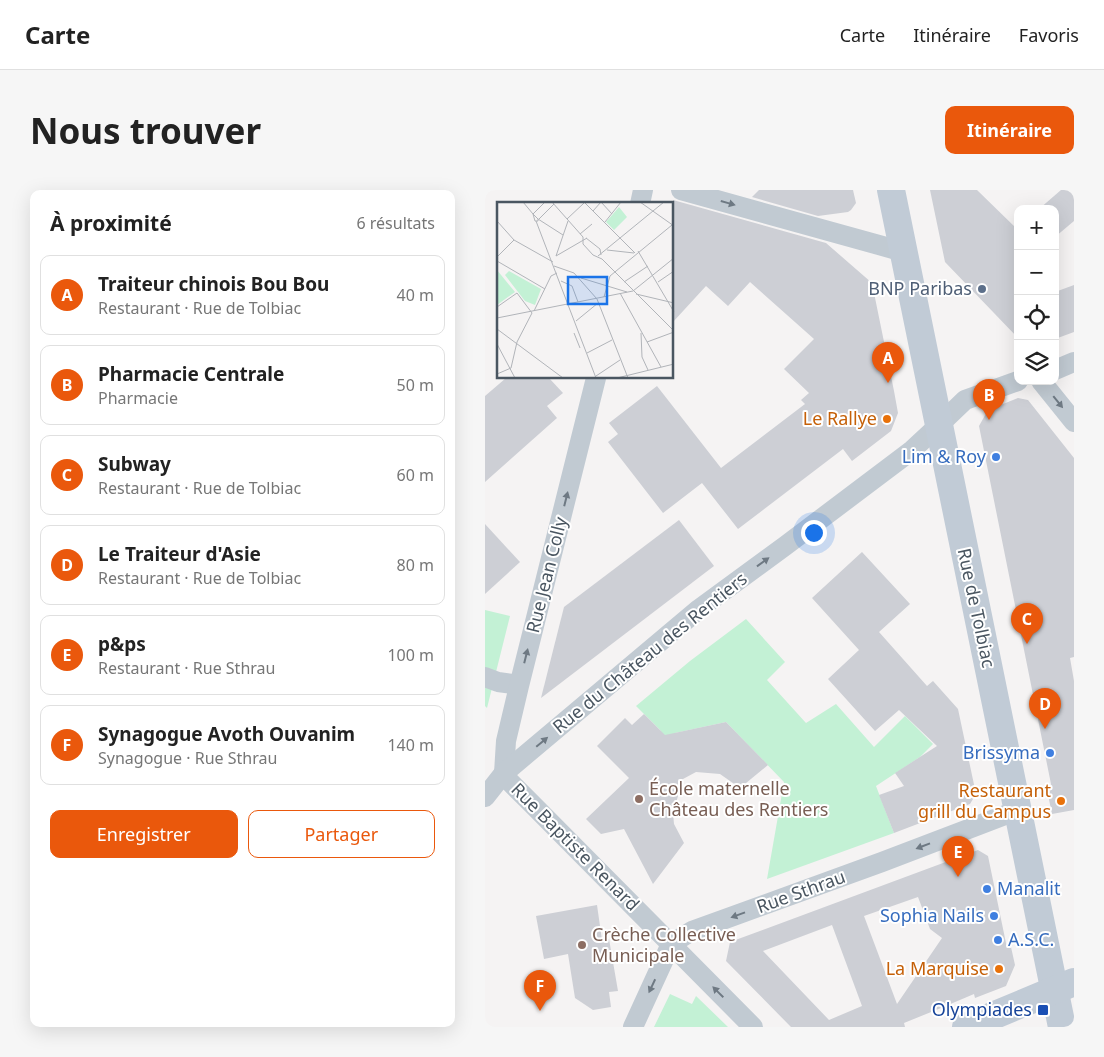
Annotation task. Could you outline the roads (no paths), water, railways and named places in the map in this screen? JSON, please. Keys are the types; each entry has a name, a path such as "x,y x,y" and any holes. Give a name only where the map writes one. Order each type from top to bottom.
{"main road":[{"name":"Rue de Tolbiac","path":"891,190 1018,810 1064,986 1062,1027"},
{"path":"966,1027 1064,986"}],"street":[{"path":"681,190 904,252"},
{"path":"1059,368 1074,362"},
{"name":"Rue Jean Colly","path":"504,773 507,741 519,686 596,379"},
{"name":"Rue du Château des Rentiers","path":"485,797 504,773 699,609 911,450 965,400 1014,382"},
{"path":"1044,385 1074,422"},
{"path":"485,677 498,682 512,684"},
{"name":"Rue Baptiste Renard","path":"504,773 508,780 753,1027"},
{"name":"Rue Sthrau","path":"671,944 692,931 1018,810"},
{"path":"633,1027 671,944"}],"place":[{"name":"BNP Paribas","path":"982,289"},
{"name":"Traiteur chinois Bou Bou","path":"888,383"},
{"name":"Le Rallye","path":"887,419"},
{"name":"Pharmacie Centrale","path":"989,420"},
{"name":"Lim & Roy","path":"996,457"},
{"name":"Subway","path":"1027,644"},
{"name":"Le Traiteur d'Asie","path":"1045,729"},
{"name":"Brissyma","path":"1050,753"},
{"name":"École maternelle Château des Rentiers","path":"639,799"},
{"name":"Restaurant grill du Campus","path":"1061,801"},
{"name":"p&ps","path":"958,877"},
{"name":"Manalit","path":"987,889"},
{"name":"Sophia Nails","path":"994,916"},
{"name":"A.S.C.","path":"998,940"},
{"name":"Crèche Collective Municipale","path":"582,945"},
{"name":"La Marquise","path":"999,969"},
{"name":"Olympiades","path":"1043,1010"},
{"name":"Synagogue Avoth Ouvanim","path":"540,1011"}]}
